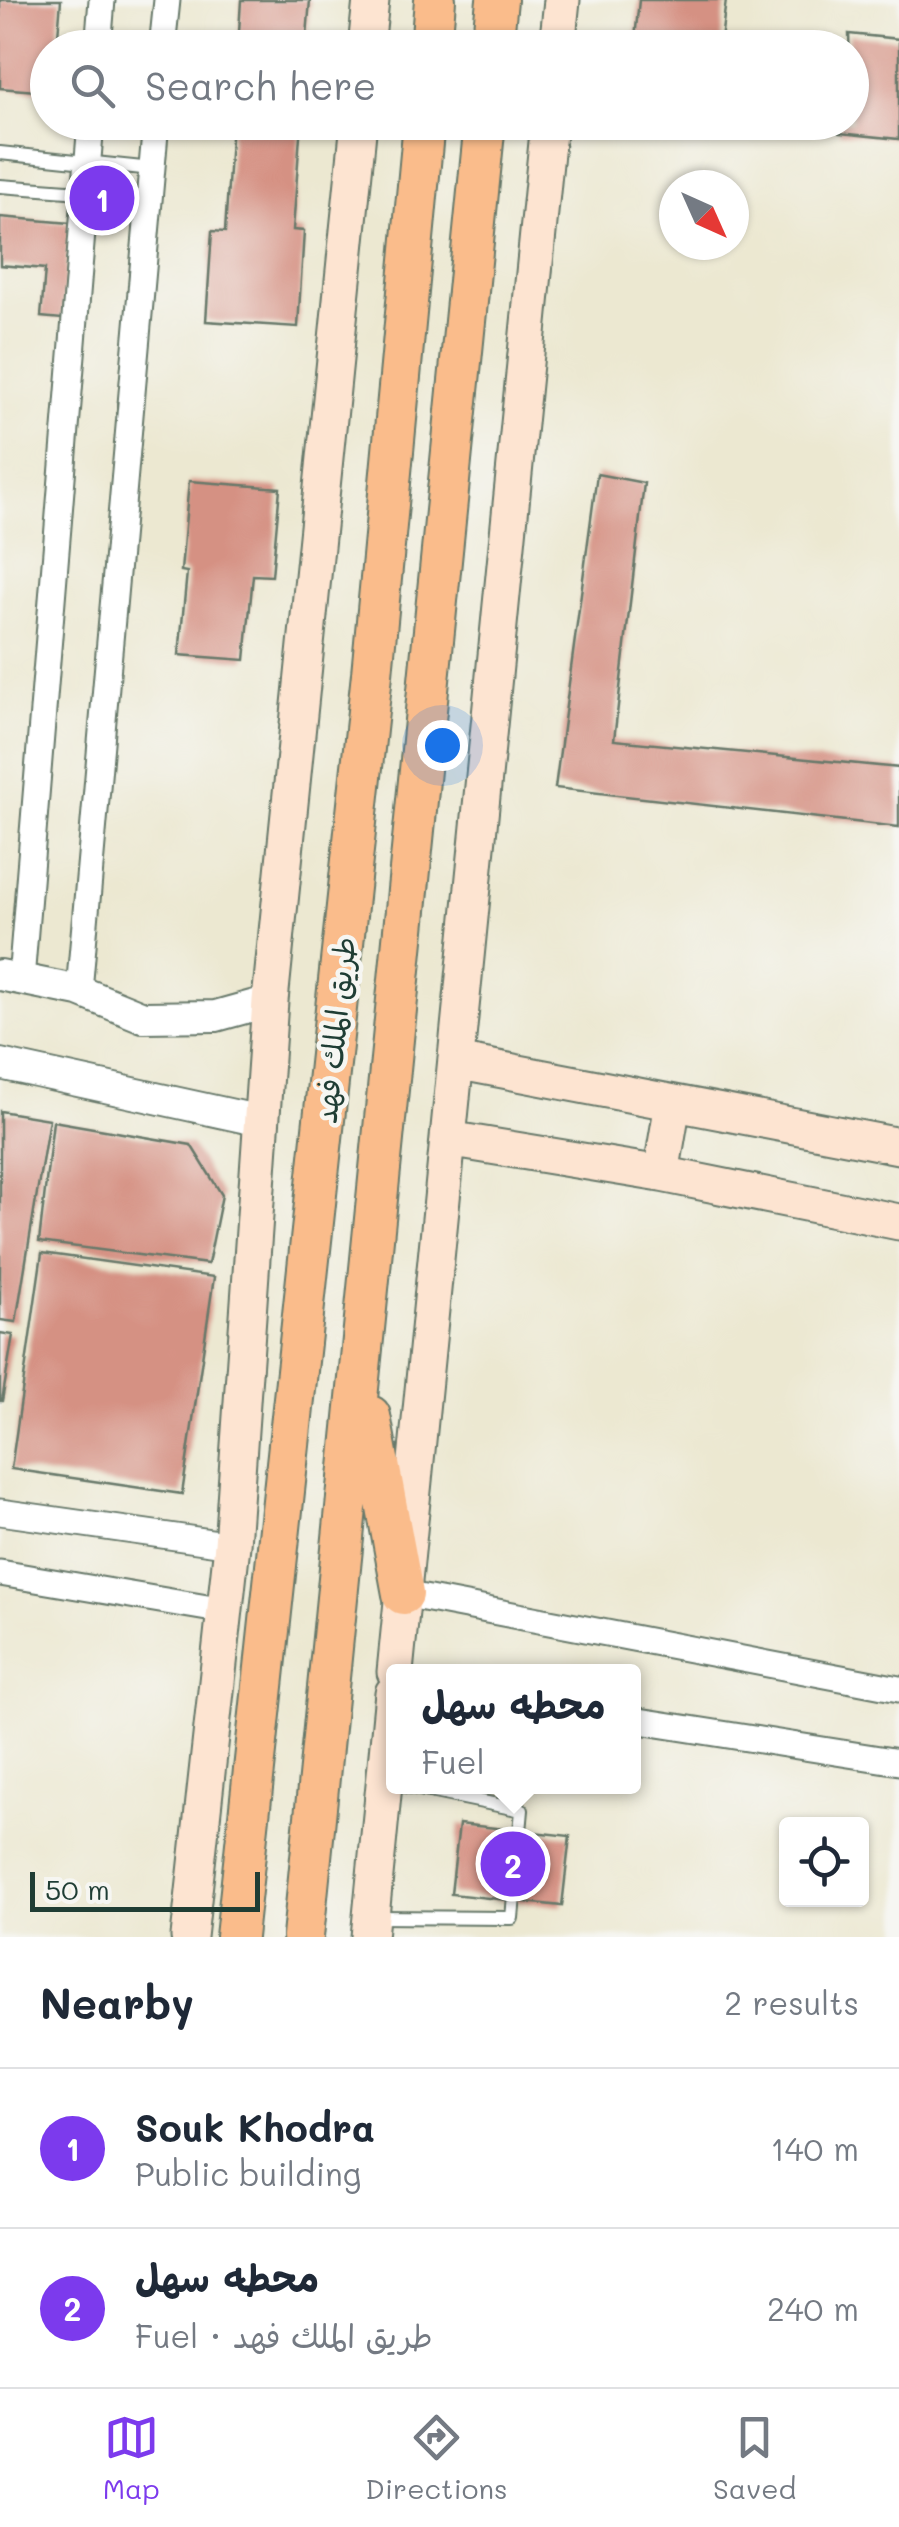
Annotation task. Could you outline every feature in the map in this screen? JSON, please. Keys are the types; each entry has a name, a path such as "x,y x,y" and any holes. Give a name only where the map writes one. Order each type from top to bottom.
{"highway":[{"path":"432,30 435,0"},
{"path":"494,30 497,0"},
{"name":"طريق الملك فهد","path":"236,1937 372,674 422,140"},
{"name":"طريق الملك فهد","path":"302,1937 483,140"},
{"path":"361,1371 403,1594"}],"main road":[{"path":"368,30 370,0"},
{"path":"558,30 562,0"},
{"path":"189,1937 232,1545 270,1001 356,140"},
{"path":"396,1664 546,140"},
{"path":"456,1061 899,1146"},
{"path":"661,1174 672,1103"},
{"path":"448,1140 661,1174 899,1222"},
{"path":"370,1927 392,1794"}],"street":[{"path":"100,30 102,0"},
{"path":"164,30 166,0"},
{"path":"90,140 10,977 79,991 143,1016 216,1016 270,1001"},
{"path":"79,991 154,140"},
{"path":"0,1064 261,1121"},
{"path":"0,1512 232,1545"},
{"path":"0,1573 225,1611"},
{"path":"403,1594 899,1688"},
{"path":"641,1721 899,1762"}],"lane":[{"path":"0,152 152,169"},
{"path":"0,186 149,197"},
{"path":"370,1927 512,1918 522,1810 443,1794"}],"building":[{"path":"0,0 61,0 58,30 30,30 30,90 0,88"},
{"path":"241,0 310,0 308,30 239,30"},
{"path":"639,0 726,0 722,30 636,30"},
{"path":"869,36 899,39 899,139 869,136"},
{"path":"231,140 300,140 293,230 304,231 298,327 206,321 212,231 225,232"},
{"path":"0,217 70,223 62,319 41,317 45,269 0,265"},
{"path":"597,474 644,483 614,740 899,768 899,827 555,788"},
{"path":"189,481 280,488 272,576 253,575 245,660 179,655 187,572 181,571"},
{"path":"0,1111 49,1119 16,1322 0,1320"},
{"path":"53,1121 191,1145 222,1195 208,1264 39,1242"},
{"path":"42,1253 214,1277 182,1494 11,1469"},
{"path":"0,1333 13,1335 2,1401 0,1401"},
{"path":"459,1824 570,1836 562,1906 451,1894"}],"place":[{"name":"Souk Khodra","path":"102,198"},
{"name":"محطه سهل","path":"513,1864"}]}
